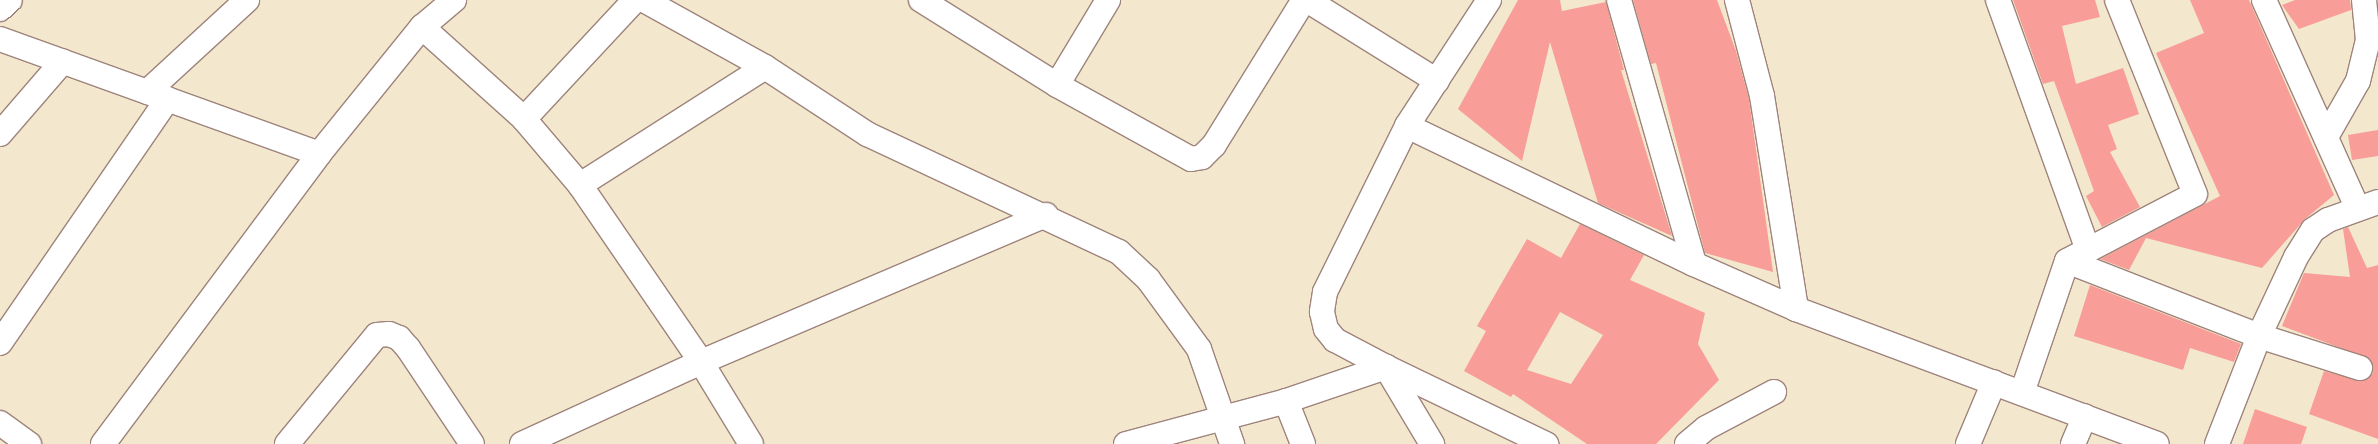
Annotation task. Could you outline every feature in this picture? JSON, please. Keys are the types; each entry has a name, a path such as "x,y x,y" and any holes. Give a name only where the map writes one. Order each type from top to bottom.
{"street":[{"path":"0,10 10,0"},
{"path":"0,343 157,95 247,0"},
{"path":"102,444 319,154 422,27 454,0"},
{"path":"524,119 635,0"},
{"path":"644,0 765,67 867,134 1046,215 1119,252 1148,278 1199,349 1232,444"},
{"path":"1057,85 1108,0"},
{"path":"935,4 1057,85 1191,159 1202,157 1214,145 1306,0 1437,81"},
{"path":"1489,0 1407,126 1325,292 1322,312 1326,329 1335,340 1386,368 1546,444"},
{"path":"1619,0 1694,264"},
{"path":"1737,0 1762,96 1796,309"},
{"path":"1998,0 2088,250"},
{"path":"2022,393 2067,262 2194,194 2117,0"},
{"path":"2217,444 2259,336 2296,257 2313,230 2368,204 2326,137 2264,0"},
{"path":"2326,137 2358,81 2368,40 2364,0"},
{"path":"422,27 524,119 580,185 701,362 751,444"},
{"path":"0,39 319,154"},
{"path":"0,134 63,61"},
{"path":"580,185 765,67"},
{"path":"1407,126 1694,264 1796,309 2157,444"},
{"path":"522,444 701,362 1046,215"},
{"path":"2067,262 2259,336 2360,368"},
{"path":"298,440 377,335 389,334 399,338 408,348 472,444"},
{"path":"1126,444 1286,401 1386,368"},
{"path":"1386,368 1432,444"},
{"path":"1968,444 1994,382"},
{"path":"1687,444 1706,428 1774,392"},
{"path":"1286,401 1303,444"},
{"path":"2073,444 2085,416"},
{"path":"0,423 29,444"}],"building":[{"path":"1518,0 1560,0 1562,11 1606,2 1624,70 1621,70 1672,236 1598,203 1550,42 1522,161 1458,109"},
{"path":"1633,0 1717,0 1736,51 1749,99 1773,272 1705,253 1656,63 1651,64"},
{"path":"2013,0 2095,0 2100,17 2062,26 2076,84 2123,68 2139,114 2108,125 2117,149 2110,152 2140,207 2102,227 2086,196 2094,191 2054,81 2043,84"},
{"path":"2190,0 2249,0 2334,195 2305,219 2262,268 2146,238 2129,270 2100,259 2220,196 2156,53 2204,33"},
{"path":"2295,0 2350,0 2351,10 2299,29 2282,5"},
{"path":"2378,130 2378,156 2352,160 2348,135"},
{"path":"1580,224 1644,255 1630,280 1705,313 1698,344 1719,380 1656,444 1587,444 1513,394 1511,397 1464,371 1486,331 1477,326 1527,239 1561,258","holes":["1560,312 1603,335 1571,384 1527,370"]},
{"path":"2348,227 2367,268 2378,265 2378,439 2309,414 2324,371 2363,381 2373,373 2370,359 2282,326 2304,273 2350,277 2343,229"},
{"path":"2090,285 2241,344 2234,362 2190,348 2183,370 2074,336"},
{"path":"2255,409 2307,427 2301,444 2243,444"}]}
